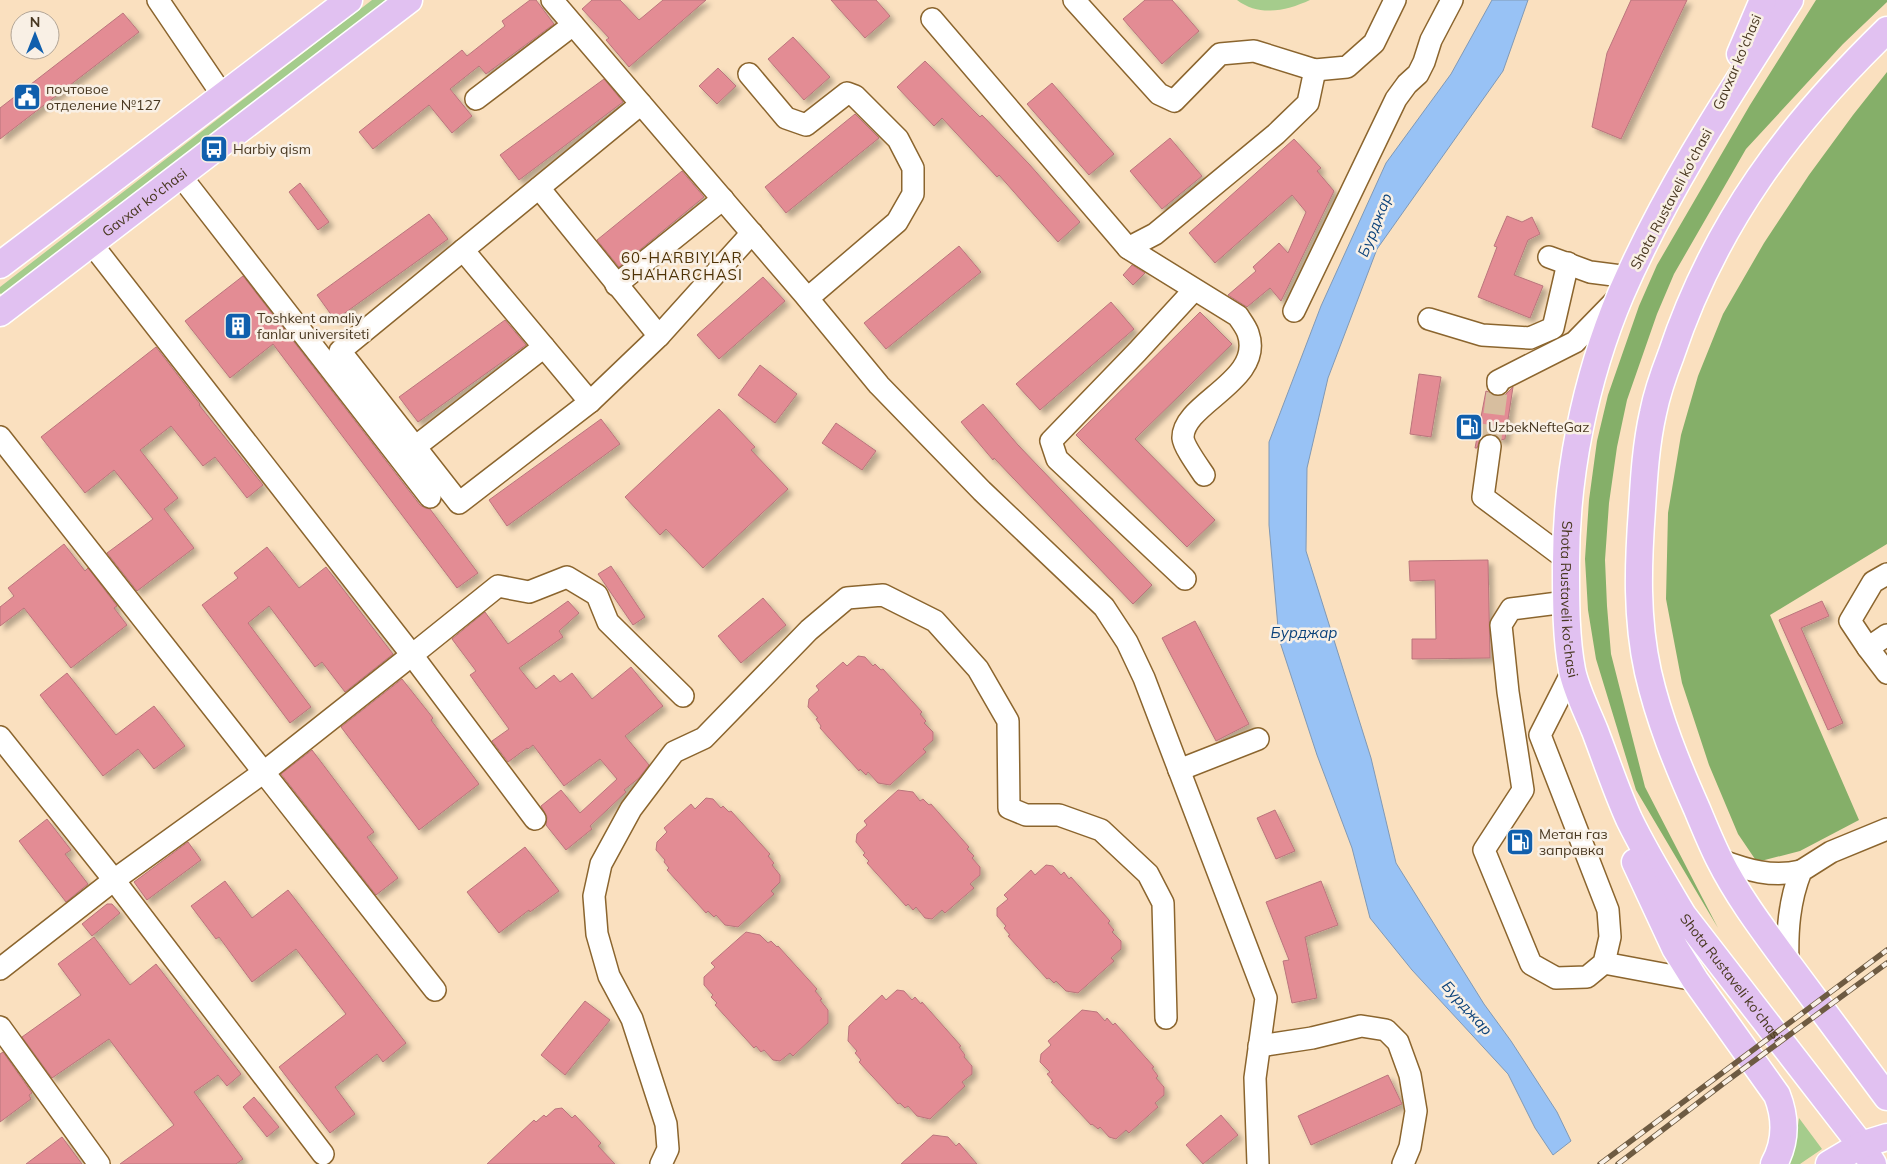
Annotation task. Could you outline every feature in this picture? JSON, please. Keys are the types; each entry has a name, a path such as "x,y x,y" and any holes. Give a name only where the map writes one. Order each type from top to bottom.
{"main road":[{"path":"0,265 223,96 327,8 348,0"},
{"name":"Gavxar ko'chasi","path":"0,313 409,0"},
{"name":"Gavxar ko'chasi","path":"1710,125 1763,0"},
{"name":"Shota Rustaveli ko'chasi","path":"1790,0 1710,125 1640,254 1625,286 1602,346 1587,399 1572,484 1566,559 1566,602 1572,672 1629,818 1646,851 1678,907 1872,1157"},
{"path":"1887,30 1852,64 1770,160 1736,213 1704,273 1683,319 1653,413 1645,462 1638,581 1642,635 1648,670 1661,720 1675,760 1720,860 1760,926 1887,1097"},
{"path":"1572,672 1592,755 1606,796 1657,912 1675,948 1695,980 1777,1095 1783,1118 1783,1136 1782,1147 1774,1164"},
{"path":"1830,1164 1872,1157 1887,1137"}],"street":[{"path":"158,0 223,96"},
{"path":"552,0 808,298 879,385 982,491 1104,607 1123,636 1136,660 1266,998 1255,1078 1258,1164"},
{"path":"1074,0 1159,94 1174,101 1220,54 1254,51 1315,70 1347,67 1374,43 1396,0"},
{"path":"1294,311 1396,99 1407,84 1418,74 1452,0"},
{"path":"932,19 1128,248 1238,316 1248,332 1250,346 1248,359 1236,377 1196,412 1184,428 1183,440 1204,475"},
{"path":"476,99 573,25"},
{"path":"1128,248 1155,234 1276,134 1308,103 1315,70"},
{"path":"749,74 786,118 806,125 848,93 855,96 898,139 913,168 912,194 897,222 808,298"},
{"path":"641,104 340,352 459,503 590,402 659,336 752,233"},
{"path":"180,175 430,497"},
{"path":"539,188 659,336"},
{"path":"616,284 722,199"},
{"path":"92,243 412,655 535,820"},
{"path":"463,250 590,402"},
{"path":"1429,319 1482,334 1530,338 1553,328 1558,260 1625,286 1575,342 1498,381 1498,384"},
{"path":"1186,579 1058,459 1050,441 1137,352 1194,290"},
{"path":"415,447 544,347"},
{"path":"0,437 435,990"},
{"path":"1490,446 1483,497 1566,559"},
{"path":"1887,574 1873,582 1850,621 1887,673"},
{"path":"0,970 114,880 264,772 498,586 529,592 567,577 597,595 608,622 684,696"},
{"path":"661,1164 668,1149 666,1124 632,1019 609,976 597,934 594,896 601,864 631,809 674,752 704,738 809,630 847,598 883,595 935,621 978,668 1008,721 1009,808 1026,815 1059,815 1101,830 1148,874 1163,903 1166,1018"},
{"path":"1566,602 1511,609 1501,625 1508,692 1523,790 1484,850 1532,964 1556,978 1587,977 1604,963 1610,937 1608,910 1540,735 1572,672"},
{"path":"1868,648 1887,635"},
{"path":"0,737 114,880 323,1154"},
{"path":"1179,770 1258,739"},
{"path":"1720,860 1761,873 1788,874 1801,871 1831,852 1887,829"},
{"path":"1788,963 1787,935 1790,907 1801,871"},
{"path":"1604,963 1695,980"},
{"path":"1259,1046 1312,1038 1361,1026 1386,1030 1398,1042 1410,1075 1416,1111 1410,1147 1403,1164"},
{"path":"0,1027 99,1164"}],"green space":[{"path":"372,0 390,0 3,297 0,293 0,287"},
{"path":"1237,0 1310,0 1292,7 1263,10 1254,9"},
{"path":"1816,0 1887,0 1887,2 1843,44 1746,149 1674,274 1657,314 1627,400 1617,447 1609,503 1605,560 1611,654 1645,787 1718,928 1636,790 1596,659 1588,610 1585,559 1589,500 1597,441 1608,395 1639,306 1657,265 1750,105"},
{"path":"1887,72 1887,544 1770,615 1859,820 1800,851 1757,862 1738,834 1709,765 1682,683 1666,599 1668,513 1681,435 1698,376 1723,314 1764,243 1809,175"},
{"path":"1799,1118 1822,1149 1800,1164 1787,1164 1797,1133"}],"water":[{"name":"Бурджар","path":"1492,0 1528,0 1503,71 1377,249 1328,378 1307,468 1306,551 1371,758 1396,863 1484,1004 1511,1041 1557,1112 1571,1141 1553,1155 1535,1128 1508,1074 1412,970 1370,918 1352,848 1317,755 1279,639 1269,525 1269,442 1321,306 1386,163 1451,74"}],"building":[{"path":"530,0 536,0 554,24 486,74 479,66 450,89 472,116 452,133 429,105 373,149 359,132 462,50 467,56 505,26 502,21"},
{"path":"592,0 620,0 639,20 663,0 706,0 629,67 606,40 609,38 582,9"},
{"path":"831,0 876,0 890,16 865,38"},
{"path":"1145,0 1172,0 1199,31 1162,64 1123,19"},
{"path":"1631,0 1687,0 1621,139 1592,127 1607,53"},
{"path":"123,13 139,32 0,139 0,108"},
{"path":"793,37 830,77 804,100 768,59"},
{"path":"925,61 980,117 982,115 1029,164 1080,222 1058,242 999,175 997,177 942,118 934,126 897,87"},
{"path":"718,68 736,86 717,104 699,86"},
{"path":"604,79 623,102 519,180 500,155"},
{"path":"1052,83 1114,154 1089,175 1027,104"},
{"path":"855,114 879,138 786,213 765,187"},
{"path":"1170,138 1202,176 1162,209 1130,171"},
{"path":"1294,139 1321,168 1317,171 1334,191 1281,301 1270,288 1247,307 1228,295 1256,271 1253,267 1279,243 1288,253 1306,212 1292,195 1215,263 1189,233"},
{"path":"682,171 704,197 619,267 597,240"},
{"path":"300,183 329,222 318,230 289,192"},
{"path":"429,214 448,239 335,320 317,295"},
{"path":"1507,216 1522,222 1532,217 1540,234 1528,240 1514,275 1543,286 1530,318 1478,297 1497,247 1494,246"},
{"path":"959,246 981,272 886,349 864,323"},
{"path":"1132,265 1145,273 1133,285 1123,275"},
{"path":"243,276 420,505 430,509 478,573 457,588 273,344 230,378 185,321"},
{"path":"763,277 785,301 719,359 697,335"},
{"path":"1111,302 1134,329 1040,410 1016,384"},
{"path":"1200,312 1232,344 1135,439 1215,520 1187,547 1076,435"},
{"path":"505,320 526,345 418,422 399,397"},
{"path":"156,347 199,405 263,485 247,498 215,457 203,466 171,426 140,450 178,498 164,509 194,548 137,591 107,553 153,519 114,470 85,493 41,437"},
{"path":"760,365 797,394 775,423 738,395"},
{"path":"1419,374 1441,377 1431,437 1410,434"},
{"path":"1513,387 1505,439 1501,440 1492,434 1486,434 1480,439 1477,448 1475,448 1486,391 1498,396 1505,395"},
{"path":"983,404 1018,445 1152,585 1133,604 994,458 993,460 961,422"},
{"path":"719,409 755,447 751,450 788,489 703,568 666,529 660,535 625,497"},
{"path":"601,419 620,444 507,526 489,500"},
{"path":"836,423 876,451 862,470 822,443"},
{"path":"64,544 85,571 88,568 117,606 114,608 127,625 71,668 24,608 0,626 0,607 14,596 8,588"},
{"path":"267,547 299,588 326,567 393,654 345,692 322,662 315,667 269,606 248,623 311,707 290,723 202,605 238,578 234,573"},
{"path":"1488,560 1490,658 1412,659 1412,639 1436,639 1435,580 1410,581 1409,561"},
{"path":"611,566 645,617 633,625 598,574"},
{"path":"763,598 786,625 741,663 718,636"},
{"path":"568,601 579,613 559,631 563,637 519,668 536,689 554,675 560,682 572,673 592,699 631,667 663,706 625,736 649,765 639,778 624,790 626,792 590,826 592,829 566,850 546,825 547,817 541,806 561,790 580,813 617,779 600,759 564,786 533,745 508,762 492,741 509,729 470,675 476,671 452,639 485,612 508,644"},
{"path":"1822,601 1829,616 1801,628 1843,723 1828,730 1779,620"},
{"path":"1195,621 1249,724 1216,741 1162,638"},
{"path":"858,656 865,657 873,666 875,664 881,670 883,669 922,712 920,714 926,721 924,723 933,732 933,740 923,749 926,752 890,785 878,783 868,772 866,775 860,769 859,771 820,728 821,726 816,719 818,718 808,707 809,699 819,690 816,686 843,662 847,666"},
{"path":"67,673 116,735 154,706 185,746 154,769 138,749 103,776 40,695"},
{"path":"402,679 433,718 431,720 479,784 419,830 341,727"},
{"path":"312,750 374,832 367,837 398,878 376,895 281,774"},
{"path":"898,790 913,792 920,801 923,799 929,805 931,804 969,847 967,849 974,856 972,858 980,867 980,875 970,884 974,888 945,913 942,910 932,919 925,918 916,907 913,910 908,904 906,906 867,863 869,861 863,855 865,853 856,842 857,834 867,825 864,821"},
{"path":"706,798 713,799 721,808 723,806 729,812 731,811 770,854 768,856 774,863 772,865 780,875 780,882 771,891 774,894 738,927 725,925 716,915 714,917 708,911 706,913 667,870 669,868 664,862 665,860 656,850 657,842 667,832 664,828 691,804 695,809"},
{"path":"1275,810 1295,851 1276,859 1257,818"},
{"path":"47,819 71,850 65,854 88,884 66,902 19,841"},
{"path":"188,842 201,860 147,900 134,882"},
{"path":"525,847 559,891 530,912 529,910 499,933 467,892"},
{"path":"1046,865 1053,866 1061,875 1064,872 1069,879 1071,877 1110,921 1108,923 1114,930 1112,932 1121,941 1121,949 1111,958 1114,961 1078,993 1066,991 1056,981 1054,983 1049,978 1047,979 1008,936 1010,935 1004,928 1006,926 997,916 997,908 1008,899 1004,895 1031,870 1035,875"},
{"path":"225,881 252,918 288,890 406,1043 383,1062 377,1054 335,1087 355,1114 330,1133 279,1067 346,1014 296,949 252,982 219,937 216,939 191,906"},
{"path":"1321,881 1338,925 1305,937 1317,998 1292,1003 1283,961 1289,960 1266,902"},
{"path":"107,904 112,904 120,913 92,936 82,924"},
{"path":"746,932 760,935 768,943 771,941 778,946 817,989 815,991 828,1010 828,1023 793,1056 790,1053 780,1061 773,1060 764,1050 761,1052 756,1046 754,1048 715,1005 717,1003 711,997 713,995 704,985 704,977 715,967 711,963"},
{"path":"94,937 130,985 156,964 241,1074 227,1086 218,1075 194,1092 243,1159 236,1164 120,1164 174,1125 109,1039 52,1078 22,1037 81,995 58,964"},
{"path":"897,990 904,991 912,1000 915,997 921,1004 922,1002 961,1046 959,1047 965,1055 964,1057 972,1066 972,1074 962,1082 965,1086 930,1119 917,1116 908,1106 905,1108 900,1103 898,1104 859,1062 861,1060 855,1053 857,1051 848,1041 849,1026 882,995 886,1000"},
{"path":"585,1001 610,1020 565,1075 541,1055"},
{"path":"1082,1010 1097,1012 1105,1021 1107,1018 1113,1025 1115,1023 1154,1067 1152,1068 1158,1076 1156,1078 1164,1087 1164,1095 1155,1103 1158,1107 1129,1133 1126,1130 1116,1139 1109,1137 1100,1127 1098,1129 1091,1125 1051,1082 1053,1081 1047,1074 1050,1072 1040,1062 1041,1054 1051,1045 1048,1041"},
{"path":"3,1052 32,1093 29,1095 31,1099 0,1122 0,1054"},
{"path":"1388,1075 1402,1104 1311,1145 1298,1116"},
{"path":"254,1097 279,1127 267,1137 243,1107"},
{"path":"562,1108 572,1118 575,1115 601,1143 598,1146 615,1164 487,1164 534,1120 536,1122 544,1115 546,1117 555,1109"},
{"path":"1221,1115 1238,1135 1203,1164 1186,1145"},
{"path":"933,1135 948,1137 956,1146 959,1143 977,1164 901,1164"},
{"path":"62,1137 82,1164 26,1164"}],"tunnel":[{"path":"1490,446 1498,384"}],"railway":[{"path":"1600,1164 1887,950"},
{"path":"1618,1164 1887,963"}],"place":[{"name":"почтовое отделение №127","path":"27,97"},
{"name":"Harbiy qism","path":"214,149"},
{"name":"Toshkent amaliy fanlar universiteti","path":"238,326"},
{"name":"UzbekNefteGaz","path":"1469,427"},
{"name":"Метан газ заправка","path":"1520,842"}],"district":[{"name":"60-HARBIYLAR SHAHARCHASI","path":"682,266"}]}
